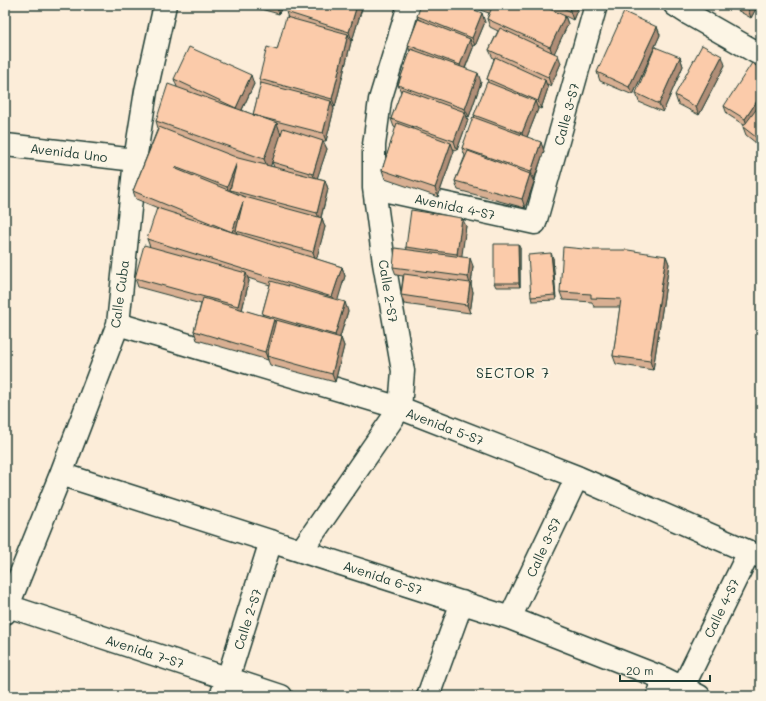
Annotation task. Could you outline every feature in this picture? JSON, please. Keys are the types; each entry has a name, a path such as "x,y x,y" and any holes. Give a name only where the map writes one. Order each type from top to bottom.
{"street":[{"name":"Calle Cuba","path":"6,610 61,474 118,324 135,160 146,91 165,5"},
{"name":"Calle 2-S7","path":"400,408 403,371 384,263 374,188 374,145 380,100 409,5"},
{"name":"Calle 3-S7","path":"536,223 596,5"},
{"path":"675,5 761,55"},
{"name":"Avenida Uno","path":"5,145 135,160"},
{"name":"Avenida 4-S7","path":"374,188 536,223"},
{"name":"Avenida 5-S7","path":"118,324 400,408 577,477 755,554"},
{"path":"301,551 400,408"},
{"name":"Avenida 6-S7","path":"61,474 510,618 676,689"},
{"name":"Calle 3-S7","path":"510,618 577,477"},
{"name":"Calle 2-S7","path":"224,687 271,542"},
{"name":"Calle 4-S7","path":"676,689 755,554"},
{"path":"428,696 462,602"},
{"name":"Avenida 7-S7","path":"6,610 224,687 281,696"}],"building":[{"path":"289,5 357,5 349,32 286,12"},
{"path":"421,5 462,5 482,13 472,38 417,16"},
{"path":"493,5 541,5 565,16 550,47 487,19"},
{"path":"554,5 572,5 570,11"},
{"path":"740,5 750,5 748,9"},
{"path":"624,12 657,27 629,87 597,72"},
{"path":"286,17 348,34 332,99 259,79 267,47 277,50"},
{"path":"418,19 470,39 460,65 408,45"},
{"path":"500,28 558,55 548,77 489,50"},
{"path":"702,45 722,56 696,107 675,95"},
{"path":"189,47 251,75 236,108 174,79"},
{"path":"655,47 680,57 659,104 636,93"},
{"path":"411,49 478,73 465,109 398,85"},
{"path":"495,57 545,80 538,101 487,79"},
{"path":"752,63 761,69 761,95 745,119 724,106"},
{"path":"487,82 535,101 522,133 474,115"},
{"path":"261,83 331,101 323,133 253,115"},
{"path":"168,84 277,123 264,159 156,121"},
{"path":"402,89 465,112 454,141 391,119"},
{"path":"761,103 761,141 743,127"},
{"path":"473,117 541,142 531,172 462,148"},
{"path":"397,123 451,143 435,188 382,170"},
{"path":"159,127 238,158 325,180 317,213 230,190 237,162 227,187 175,167 174,168 245,197 322,218 313,252 236,231 243,202 232,232 133,191"},
{"path":"283,128 323,141 313,174 272,162"},
{"path":"468,151 530,174 522,199 455,181"},
{"path":"157,208 342,267 332,297 147,239"},
{"path":"411,210 462,218 457,254 406,247"},
{"path":"494,244 518,244 519,283 494,283"},
{"path":"144,245 246,273 238,306 135,278"},
{"path":"563,247 594,250 628,250 666,256 650,361 613,356 621,299 591,298 591,294 560,292"},
{"path":"395,248 470,258 468,277 393,267"},
{"path":"551,253 555,295 531,297 528,255"},
{"path":"404,274 470,283 467,305 401,295"},
{"path":"271,281 345,302 335,335 262,314"},
{"path":"203,298 274,319 265,352 194,331"},
{"path":"276,320 341,338 332,374 267,356"}],"district":[{"name":"SECTOR 7","path":"513,372"}]}
